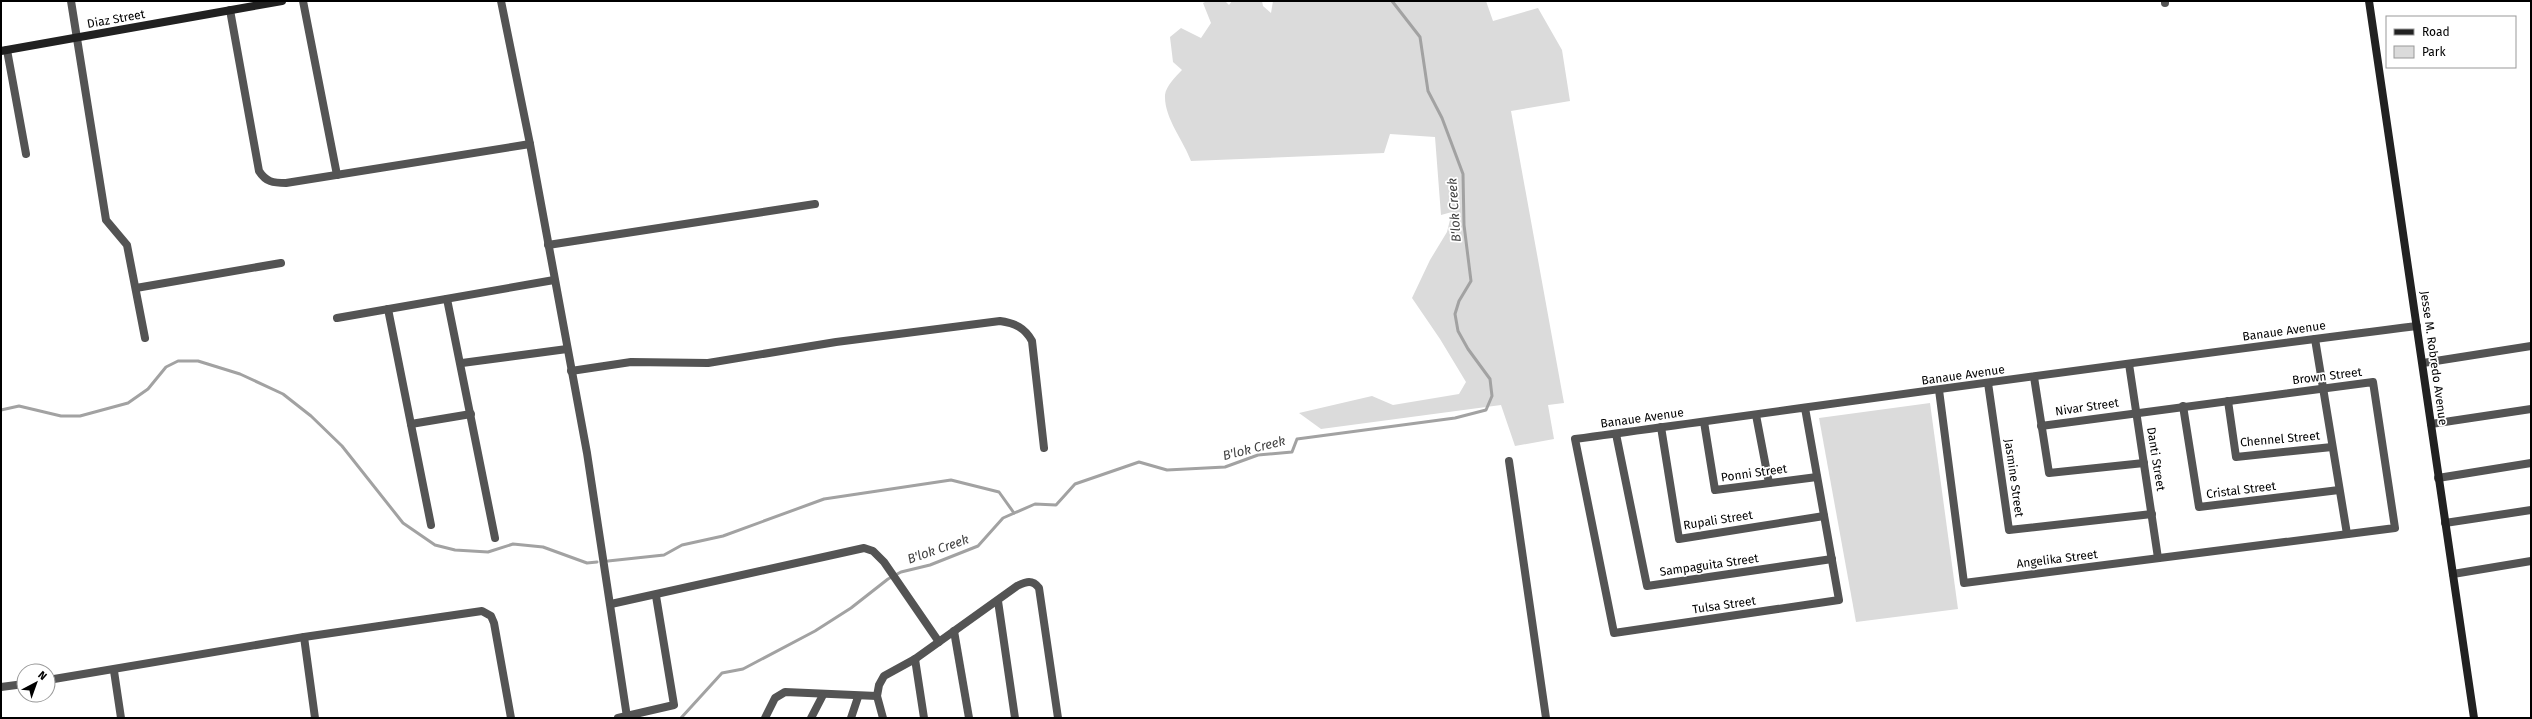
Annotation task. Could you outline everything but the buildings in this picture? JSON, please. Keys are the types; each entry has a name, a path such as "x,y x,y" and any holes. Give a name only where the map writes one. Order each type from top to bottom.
{"main road":[{"name":"Diaz Street","path":"4,51 282,1"},
{"name":"Jesse M. Robredo Avenue","path":"2369,1 2474,718"}],"street":[{"path":"71,1 106,220 128,245 145,338"},
{"path":"303,1 337,175"},
{"path":"501,1 530,144 571,371 612,604 627,716"},
{"path":"230,10 259,171 264,179 272,183 286,183 530,144"},
{"path":"4,51 26,154"},
{"path":"548,245 815,204"},
{"path":"136,288 281,263"},
{"path":"337,318 554,280"},
{"path":"447,299 462,363 495,538"},
{"path":"388,309 431,525"},
{"path":"571,371 631,362 708,363 836,342 1000,321 1009,322 1027,332 1032,341 1044,448"},
{"name":"Banaue Avenue","path":"1574,439 2417,326"},
{"path":"2315,339 2347,534"},
{"path":"2423,363 2531,346"},
{"path":"462,363 567,350"},
{"name":"Danti Street","path":"2129,364 2158,558"},
{"path":"2034,377 2049,473 2144,462"},
{"name":"Brown Street","path":"2136,413 2373,382 2395,528"},
{"name":"Jasmine Street","path":"1988,383 2009,530 2152,514"},
{"name":"Angelika Street","path":"1940,390 1964,583 2395,528"},
{"name":"Chennel Street","path":"2228,401 2236,457 2332,447"},
{"name":"Cristal Street","path":"2184,406 2200,507 2339,490"},
{"name":"Tulsa Street","path":"1574,439 1614,633 1839,600 1805,408"},
{"path":"2431,424 2531,410"},
{"name":"Nivar Street","path":"2041,426 2136,413"},
{"path":"411,424 471,414"},
{"path":"1756,415 1769,483"},
{"name":"Ponni Street","path":"1704,422 1715,490 1817,477"},
{"name":"Rupali Street","path":"1661,427 1679,539 1824,516"},
{"name":"Sampaguita Street","path":"1616,434 1647,586 1832,559"},
{"path":"1509,461 1546,718"},
{"path":"2438,478 2531,463"},
{"path":"2445,523 2531,510"},
{"path":"612,604 656,596 856,548 864,548 873,551 890,570 939,642"},
{"path":"2453,574 2531,561"},
{"path":"883,718 877,696 879,685 884,676 915,659 1026,582 1035,584 1039,588 1058,718"},
{"path":"618,718 674,705 656,596"},
{"path":"998,601 1015,718"},
{"path":"56,679 114,671 304,637 476,611 487,612 494,623 511,718"},
{"path":"954,631 969,718"},
{"path":"304,637 315,718"},
{"path":"915,659 924,718"},
{"path":"114,671 121,718"},
{"path":"1,687 16,685"},
{"path":"765,718 776,698 785,692 858,697 877,696"},
{"path":"811,718 823,695"},
{"path":"851,718 858,697"}],"green space":[{"path":"1207,1 1225,1 1229,5 1232,1 1262,1 1263,6 1271,13 1273,1 1486,1 1493,21 1538,8 1562,50 1570,101 1511,111 1564,403 1548,405 1554,439 1515,446 1501,405 1321,429 1299,413 1372,396 1393,405 1459,394 1466,382 1440,339 1412,298 1430,260 1447,232 1452,212 1441,215 1435,137 1390,134 1384,153 1191,161 1171,121 1166,104 1165,95 1167,88 1182,70 1173,62 1170,37 1181,28 1201,38 1211,23 1203,3"},
{"path":"1930,403 1958,609 1856,622 1819,418"}],"waterway":[{"name":"B'lok Creek","path":"681,718 722,673 743,669 815,631 851,608 888,579 901,572 930,565 978,546 1003,518 1035,504 1056,505 1075,484 1139,462 1167,470 1225,467 1258,455 1292,452 1297,439 1455,418 1486,410 1492,396 1490,379 1468,349 1458,331 1455,314 1459,301 1471,281 1464,225 1463,174 1442,118 1428,91 1420,37 1392,1"},
{"path":"1,410 19,406 61,416 80,416 128,403 148,389 166,367 178,361 198,361 240,374 283,394 311,416 342,446 403,523 435,545 455,550 488,552 513,544 543,547 587,563 597,562"},
{"path":"608,561 664,555 682,545 723,536 824,499 951,480 999,492 1014,513"}]}
